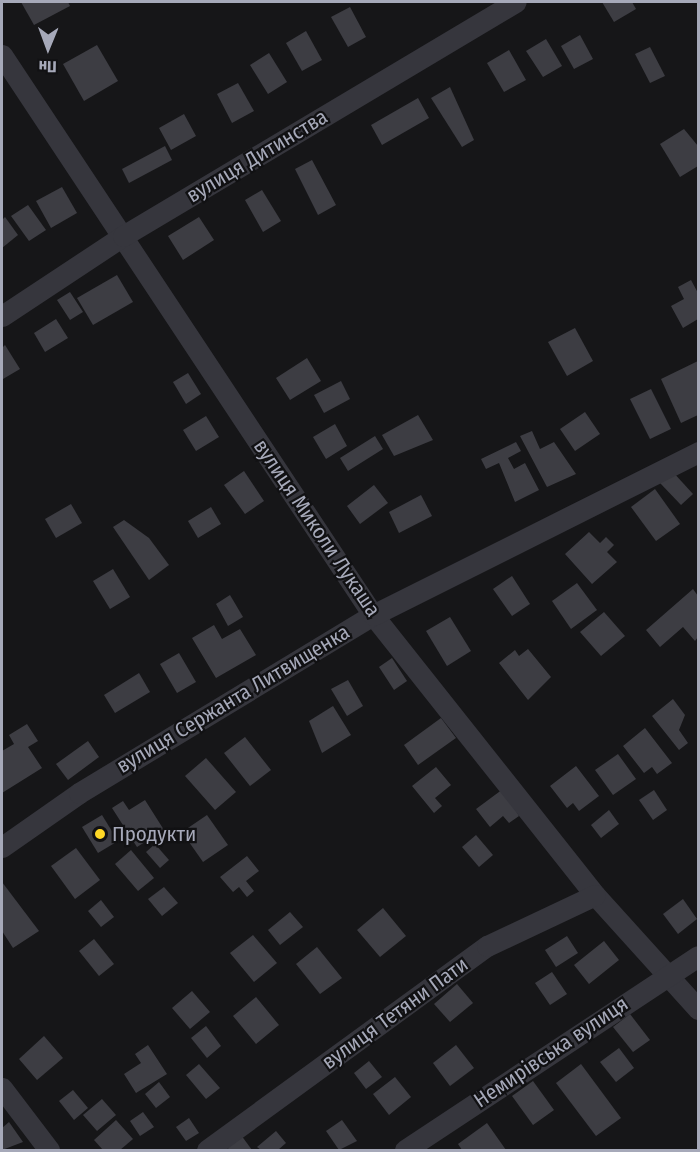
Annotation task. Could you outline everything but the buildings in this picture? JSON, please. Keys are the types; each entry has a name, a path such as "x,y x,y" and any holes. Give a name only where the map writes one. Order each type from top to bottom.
{"street":[{"name":"вулиця Дитинства","path":"2,316 123,236 516,2"},
{"name":"вулиця Миколи Лукаша","path":"2,55 373,615 595,895 670,973 699,1009"},
{"name":"вулиця Сержанта Литвищенка","path":"2,847 79,793 373,615 699,452"},
{"name":"вулиця Тетяни Пати","path":"207,1150 487,946 595,895"},
{"name":"Немирівська вулиця","path":"405,1150 699,956"},
{"path":"2,1088 49,1150"}],"place":[{"name":"Продукти","path":"100,834"}]}
